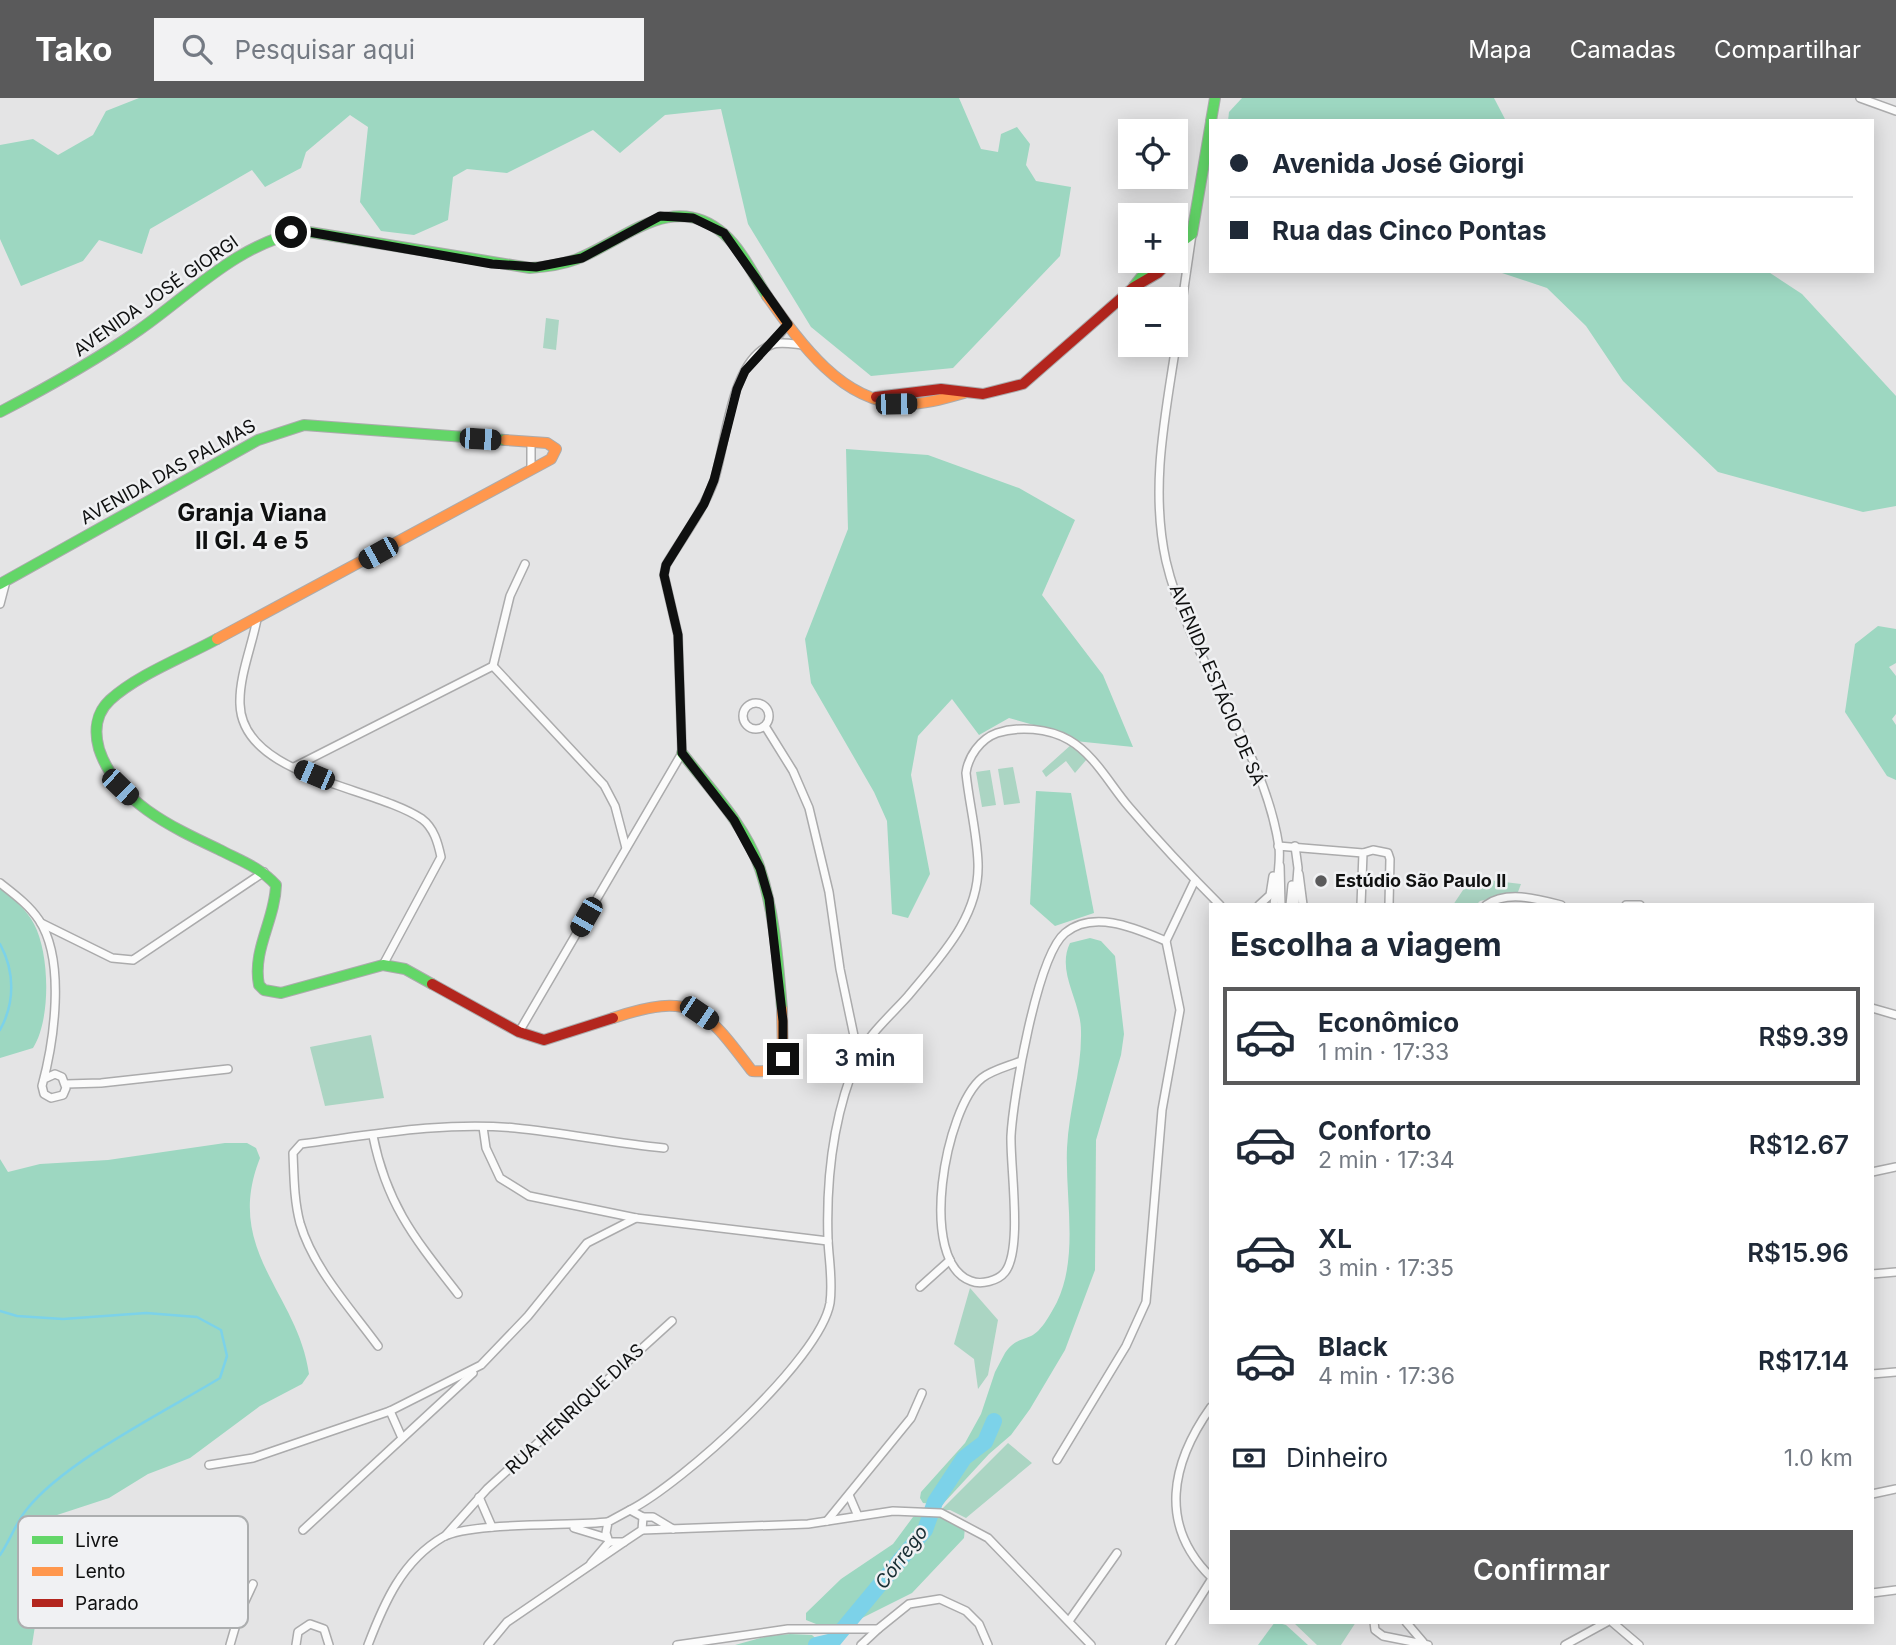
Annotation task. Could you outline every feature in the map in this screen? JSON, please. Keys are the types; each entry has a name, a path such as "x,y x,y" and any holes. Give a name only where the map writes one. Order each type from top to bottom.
{"street":[{"path":"1211,119 1215,98"},
{"path":"1860,98 1896,111"},
{"path":"1188,237 1192,234 1209,133"},
{"name":"AVENIDA JOSÉ GIORGI","path":"0,412 62,379 138,331 263,242 291,232 303,231 492,264 536,267 582,258 660,216 693,218 724,233 803,345 845,382 872,398 895,392 941,389 964,393 1000,391 1023,384 1118,301"},
{"name":"AVENIDA ESTÁCIO DE SÁ","path":"1184,287 1192,234"},
{"name":"AVENIDA JOSÉ GIORGI","path":"1134,287 1145,273"},
{"name":"AVENIDA JOSÉ GIORGI","path":"1134,287 1158,273"},
{"path":"519,1032 682,753 678,635 665,591 666,565 704,504 714,480 741,380 754,359 772,344 788,324"},
{"path":"772,344 803,345"},
{"name":"AVENIDA ESTÁCIO DE SÁ","path":"1174,357 1158,468 1160,530 1167,563 1191,631 1269,805 1283,877 1281,903"},
{"name":"AVENIDA DAS PALMAS","path":"3,583 157,494 273,433 303,425 547,443 556,449 551,458 531,468"},
{"path":"531,443 531,468 126,688 105,705 95,732 98,753 110,777 150,813 264,872 276,884 277,894 255,967 259,985 264,990 281,993 383,965 405,969 519,1032 544,1040 656,1005 686,1007 715,1023 751,1071 764,1073 775,1069 783,1059 783,1021 769,899 760,868 734,820 682,753"},
{"path":"294,767 493,666 510,596 525,564"},
{"path":"0,604 3,583"},
{"path":"257,619 242,682 240,704 243,723 251,737 267,752 294,767 422,819 438,843 441,856 383,965"},
{"path":"493,666 604,785 615,806 626,848"},
{"path":"765,726 793,771 809,808 830,892 840,970 858,1055"},
{"path":"368,1645 392,1588 414,1560 445,1536 492,1527 570,1526 608,1522 650,1499 738,1426 804,1352 829,1307 832,1282 828,1241 833,1149 858,1055 942,955 959,932 970,906 978,866 967,764 977,748 991,735 1028,729 1059,736 1075,745 1218,903"},
{"path":"1295,846 1303,903"},
{"path":"1272,903 1270,895 1279,852 1295,846 1388,853 1389,903"},
{"name":"AVENIDA ESTÁCIO DE SÁ","path":"1272,903 1279,852"},
{"path":"1361,903 1363,852"},
{"path":"1293,903 1297,864"},
{"path":"41,923 112,958 133,960 264,872"},
{"path":"1057,1460 1126,1346 1146,1302 1162,1110 1180,1010 1166,941 1195,880"},
{"path":"0,883 29,907 41,923 55,969 55,997 43,1090 51,1098 63,1095 66,1084"},
{"path":"1261,903 1270,895"},
{"path":"1492,903 1528,897 1553,903"},
{"path":"1021,1061 982,1079 967,1099 951,1130 944,1161 940,1218 950,1260 961,1275 983,1283 1005,1272 1011,1257 1014,1211 1011,1136 1021,1061 1050,957 1065,932 1098,922 1127,925 1166,941"},
{"path":"1874,1009 1896,1016"},
{"path":"44,1079 55,1074 66,1084 101,1083 228,1069"},
{"path":"483,1127 486,1148 500,1178 528,1196 636,1218 828,1241"},
{"path":"378,1346 324,1271 301,1226 295,1201 293,1153 301,1144 428,1129 483,1127 514,1128 664,1148"},
{"path":"373,1136 380,1173 395,1205 416,1240 458,1294"},
{"path":"1874,1172 1896,1167"},
{"path":"303,1530 481,1365 519,1326 587,1243 636,1218"},
{"path":"920,1287 950,1260"},
{"path":"1874,1274 1896,1272"},
{"name":"RUA HENRIQUE DIAS","path":"445,1536 479,1497 671,1321"},
{"path":"209,1465 253,1458 390,1411 481,1365"},
{"path":"1874,1374 1896,1372"},
{"path":"827,1521 911,1418 922,1393"},
{"path":"421,1396 429,1412"},
{"path":"1209,1410 1194,1433 1175,1482 1176,1513 1182,1535 1193,1560 1209,1577"},
{"path":"390,1411 402,1438"},
{"path":"1874,1494 1896,1489"},
{"path":"849,1495 858,1516"},
{"path":"479,1497 492,1527"},
{"path":"642,1530 642,1516 650,1499"},
{"path":"630,1510 642,1516 653,1517 673,1529"},
{"path":"488,1645 507,1622 642,1530 827,1521 923,1510 955,1518 988,1538 1091,1645"},
{"path":"463,1515 474,1530"},
{"path":"584,1571 608,1540 608,1522"},
{"path":"570,1526 608,1540 624,1542"},
{"path":"1069,1621 1117,1553"},
{"path":"1170,1645 1209,1582"},
{"path":"248,1595 253,1584"},
{"path":"1874,1593 1896,1590"},
{"path":"861,1645 909,1604 940,1599 966,1611 979,1624 988,1645"},
{"path":"296,1645 298,1632 310,1624 324,1629 329,1645"},
{"path":"1374,1624 1375,1630 1383,1636 1426,1644"},
{"path":"1408,1624 1426,1644"},
{"path":"1565,1645 1603,1624"},
{"path":"1614,1624 1639,1645"},
{"path":"230,1645 235,1628"},
{"path":"677,1645 788,1629 878,1629"}],"green space":[{"path":"139,98 959,98 981,149 998,152 1001,134 1017,127 1030,144 1026,165 1036,181 1071,187 1060,256 953,368 871,376 811,327 748,224 721,109 665,115 620,153 593,130 507,173 467,169 453,177 448,220 414,235 381,231 360,202 368,127 350,115 306,152 301,168 265,187 252,170 150,229 142,254 99,240 83,261 21,286 0,239 0,145 33,139 58,155 93,135 106,111"},
{"path":"1242,98 1494,98 1505,119 1228,119 1229,112"},
{"path":"1502,273 1770,273 1802,294 1896,396 1896,506 1863,512 1718,472 1623,381 1586,326 1547,288"},
{"path":"546,318 559,320 556,350 543,348"},
{"path":"846,449 928,455 1019,488 1075,520 1042,595 1103,675 1133,747 1075,741 1062,733 1009,718 979,735 952,699 918,736 911,775 930,874 908,918 892,914 887,821 874,792 811,683 805,639 848,529"},
{"path":"1878,626 1896,629 1896,663 1889,667 1896,676 1896,714 1892,719 1896,725 1896,780 1887,776 1845,712 1855,644"},
{"path":"1072,744 1087,759 1075,773 1066,761 1046,777 1042,771"},
{"path":"1013,767 1020,803 1004,805 998,769"},
{"path":"990,770 996,805 982,807 976,772"},
{"path":"1036,791 1071,793 1094,913 1055,926 1030,904"},
{"path":"1471,878 1521,884 1518,892 1478,903 1454,903"},
{"path":"0,888 23,909 34,924 43,952 46,987 43,1021 33,1048 0,1058"},
{"path":"1090,938 1101,941 1115,956 1124,1034 1121,1055 1096,1140 1095,1270 1065,1350 1011,1435 989,1454 942,1505 923,1503 921,1492 965,1443 981,1414 995,1372 1005,1353 1014,1344 1035,1334 1042,1326 1057,1302 1064,1284 1068,1266 1070,1226 1067,1148 1080,1060 1081,1031 1067,976 1066,954 1070,943"},
{"path":"371,1035 384,1098 325,1106 310,1047"},
{"path":"225,1143 247,1143 256,1148 260,1158 251,1191 250,1220 256,1246 292,1319 309,1374 302,1384 260,1406 190,1458 148,1474 109,1498 54,1516 18,1516 18,1628 35,1628 32,1645 0,1645 0,1159 8,1172 40,1164 108,1160"},
{"path":"970,1288 998,1320 988,1375 978,1389 974,1359 954,1344"},
{"path":"1008,1443 1032,1463 966,1518 950,1510 941,1510"},
{"path":"919,1513 946,1518 965,1527 964,1538 912,1593 850,1624 816,1624 806,1620 806,1613 841,1579 893,1544"},
{"path":"1274,1624 1282,1624 1308,1645 1258,1645"},
{"path":"1295,1624 1355,1624 1341,1645 1317,1645"},
{"path":"812,1635 823,1645 735,1645 768,1636"}],"waterway":[{"path":"0,944 11,976 11,998 0,1030"},
{"path":"0,1311 17,1316 63,1319 146,1313 197,1317 221,1330 227,1356 220,1378 91,1455 44,1491 22,1516"},
{"name":"Córrego","path":"816,1645 833,1641 925,1530 935,1502 964,1458 985,1442 994,1421"},
{"path":"0,1555 18,1523"}],"traffic: fast":[{"path":"1211,119 1215,98"},
{"path":"1188,237 1192,234 1209,134"},
{"path":"0,412 122,341 236,258 279,237 303,231 530,268 571,261 649,223 667,217 686,216 705,221 724,234 742,255 767,296"},
{"path":"1134,286 1144,273"},
{"path":"0,584 258,440 304,425 505,440"},
{"path":"217,639 133,682 105,705 97,723 97,736 107,767 118,783 147,810 182,831 241,860 276,885 259,960 259,985 264,990 281,993 383,965 405,969 432,984"},
{"path":"682,753 737,823 754,853 765,886 772,921 782,1009"}],"traffic: slow":[{"path":"767,296 823,366 859,392 879,400 901,404 925,403 964,393"},
{"path":"217,639 551,459 556,449 547,443 505,440"},
{"path":"613,1018 662,1006 695,1011 722,1033 752,1071 761,1071 774,1068 783,1058 782,1009"}],"traffic: jam":[{"path":"876,397 941,389 983,394 1023,384 1134,287 1158,273"},
{"path":"432,984 519,1032 544,1040 613,1018"}],"place":[{"name":"Estúdio São Paulo II","path":"1321,881"}],"district":[{"name":"Granja Viana II Gl. 4 e 5","path":"252,527"}],"route":[{"path":"291,232 303,231 492,264 536,267 558,265 582,258 648,220 660,216 693,218 712,225 735,245 788,324 745,371 737,389 714,480 704,504 666,565 664,575 665,591 678,635 682,753 734,820 760,868 769,899 772,946 783,1021 783,1059"}]}
